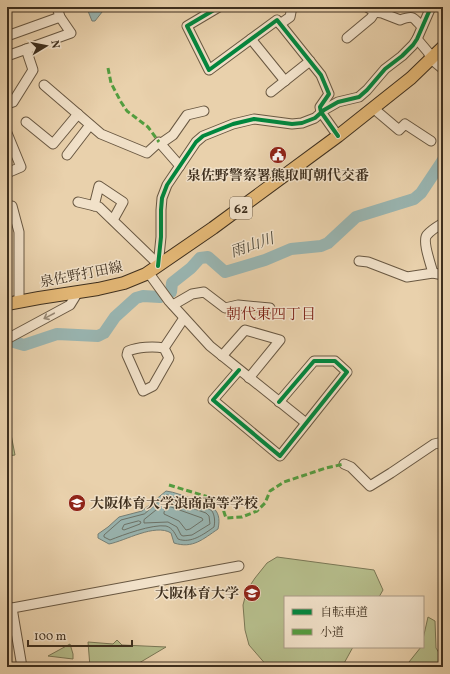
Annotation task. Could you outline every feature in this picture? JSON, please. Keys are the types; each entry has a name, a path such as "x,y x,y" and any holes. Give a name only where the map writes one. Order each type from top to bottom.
{"main road":[{"name":"泉佐野打田線","path":"7,304 98,289 124,283 155,268 213,228 338,136 411,78 443,48"}],"street":[{"path":"7,56 71,33 60,17 57,7"},
{"path":"219,7 187,26 209,70 277,20 321,75 329,94 320,107 321,112 338,136"},
{"path":"280,24 290,17 292,7"},
{"path":"306,423 210,346 171,303 159,287 155,268 162,237 162,198 167,185 196,142 203,136 233,124 254,119 292,124 302,123 315,118 321,112 338,102 359,97 385,69 402,56 417,39 431,7"},
{"path":"347,38 372,18 371,9 400,20 410,16 413,17 422,27"},
{"path":"7,36 60,17"},
{"path":"250,39 285,81"},
{"path":"417,39 428,52 431,59 443,69"},
{"path":"7,104 13,102 32,78 33,70 26,49"},
{"path":"271,92 310,61"},
{"path":"44,85 101,134 147,153 158,142 160,144 173,135 187,115 204,111"},
{"path":"373,108 399,130 405,124 431,141"},
{"path":"26,122 53,144 78,114"},
{"path":"67,155 90,125"},
{"path":"7,133 11,153 21,167 7,173"},
{"path":"160,144 180,166"},
{"path":"94,206 99,186 123,202 113,220"},
{"path":"78,202 99,207 113,220 155,268"},
{"path":"12,206 19,232 19,302"},
{"path":"433,273 425,238 443,223"},
{"path":"359,261 368,262 407,277 433,273 443,275"},
{"path":"9,338 70,305 78,292"},
{"path":"171,303 192,294 204,292 225,308 238,305 270,308"},
{"path":"164,348 184,318"},
{"path":"222,356 244,330 280,340 249,378"},
{"path":"164,348 169,358 153,386 143,391 127,355 128,351 133,349 164,348"},
{"path":"239,370 213,400 280,456 347,372 335,361 314,361 279,402"},
{"path":"344,464 351,467 370,486 434,444 443,442"},
{"path":"22,667 9,609 239,566"}],"green space":[{"path":"10,429 15,455 7,456 7,430"},
{"path":"277,557 374,570 383,590 380,596 284,596 284,648 352,648 342,667 268,667 249,645 245,630 243,605 247,590 267,563"},
{"path":"428,617 435,621 436,648 443,659 443,667 405,667 420,648 424,648 424,635"},
{"path":"117,640 122,645 166,647 134,667 90,667 88,642 113,644"},
{"path":"70,644 73,659 48,656"}],"water":[{"path":"88,7 106,7 95,21 92,21"},
{"path":"166,491 197,500 213,508 218,516 218,529 198,542 187,545 174,543 171,533 164,530 149,531 109,544 98,538 98,534 119,517 142,511"}],"waterway":[{"name":"雨山川","path":"7,340 24,345 57,334 98,336 104,333 115,317 136,298 143,296 160,297 171,292 172,283 191,268 200,258 208,257 225,272 265,260 291,249 321,246 328,243 356,217 414,199 421,193 443,160"}],"marked path":[{"path":"108,68 111,83 127,111 148,127 159,142"},
{"path":"169,485 215,499 222,506 226,518 242,517 257,511 265,503 270,491 284,482 326,468 344,464"}],"cycle path":[{"path":"219,7 187,26 209,70 277,20 321,75 329,94 320,107 321,112 338,136"},
{"path":"158,266 161,237 162,198 167,185 196,142 203,136 233,124 254,119 292,124 302,123 315,118 324,110 338,102 359,97 385,69 413,45 431,7"},
{"path":"239,370 213,400 280,456 347,372 335,361 314,361 279,402"}],"place":[{"name":"泉佐野警察署熊取町朝代交番","path":"278,155"},
{"name":"大阪体育大学浪商高等学校","path":"77,503"},
{"name":"大阪体育大学","path":"252,593"}],"district":[{"name":"朝代東四丁目","path":"271,314"}]}
